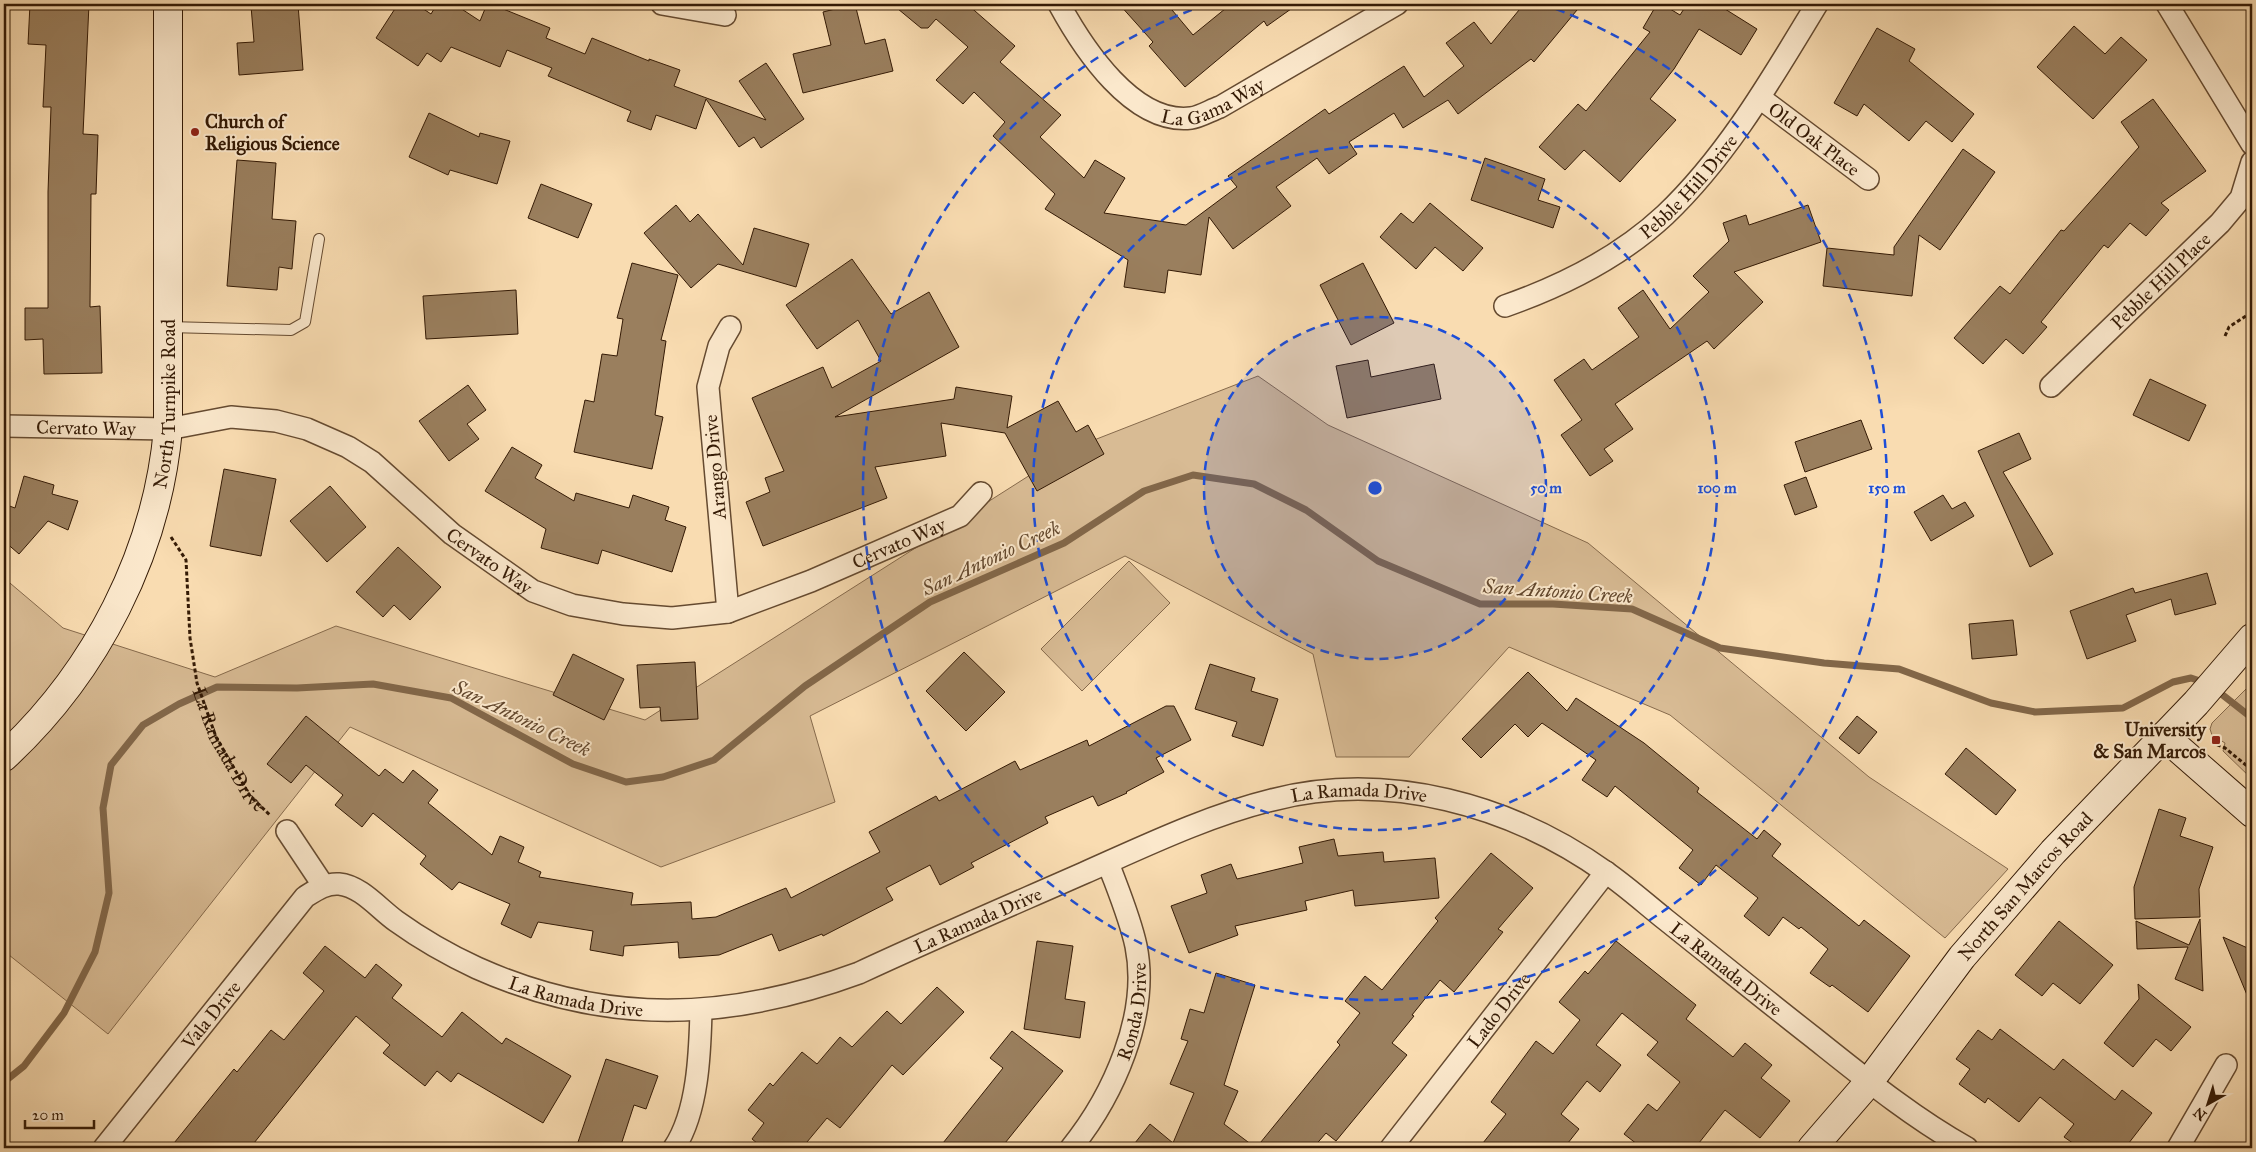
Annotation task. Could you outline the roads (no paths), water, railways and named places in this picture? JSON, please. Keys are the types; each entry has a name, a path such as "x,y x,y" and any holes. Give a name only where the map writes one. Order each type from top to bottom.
{"main road":[{"name":"North Turnpike Road","path":"4,757 54,704 82,666 112,616 138,561 154,512 165,466 168,429 168,4"},
{"name":"North San Marcos Road","path":"1812,1148 1869,1082 1962,957 2053,852 2196,703 2232,664 2252,638"},
{"path":"2164,736 2252,813"}],"street":[{"path":"662,4 725,15"},
{"name":"La Gama Way","path":"1059,4 1074,32 1093,57 1137,104 1163,116 1192,118 1220,107 1397,4"},
{"name":"Pebble Hill Drive","path":"1504,306 1549,291 1616,253 1664,215 1708,167 1760,98 1817,4"},
{"path":"2167,4 2252,144"},
{"name":"Old Oak Place","path":"1760,98 1868,179"},
{"name":"Pebble Hill Place","path":"2051,386 2220,223 2241,198 2252,162"},
{"name":"Arango Drive","path":"728,612 708,387 718,346 730,327"},
{"name":"Cervato Way","path":"4,426 168,429 231,417 276,420 307,430 348,447 372,462 452,534 533,591 572,605 623,614 672,618 728,612 811,581 960,516 981,494"},
{"name":"La Ramada Drive","path":"323,885 340,884 356,889 396,921 437,947 508,982 547,994 604,1006 658,1011 700,1010 776,1000 822,987 859,973 1199,824 1274,799 1310,793 1387,791 1436,797 1492,811 1542,833 1606,872 1869,1082 1967,1148"},
{"path":"287,831 323,885"},
{"name":"Ronda Drive","path":"1071,1148 1113,1086 1135,1018 1138,992 1136,947 1108,863"},
{"name":"Lado Drive","path":"1391,1148 1606,872"},
{"name":"Vala Drive","path":"104,1148 305,896 323,885"},
{"path":"674,1148 680,1139 695,1090 700,1042 700,1010"},
{"path":"2178,1148 2226,1065"}],"lane":[{"path":"168,327 290,330 305,322 319,239"}],"waterway":[{"name":"San Antonio Creek","path":"4,1082 24,1066 64,1013 95,952 109,893 103,808 111,765 143,725 179,704 217,687 297,688 373,684 451,698 573,764 626,782 663,777 714,760 805,686 930,602 1064,543 1144,491 1193,475 1254,484 1306,510 1378,561 1480,604 1553,604 1632,609 1720,648 1824,663 1899,669 1991,703 2035,712 2123,708 2173,682 2191,678 2206,683"},
{"name":"San Antonio Creek","path":"2215,689 2252,718"}],"place":[{"name":"Church of Religious Science","path":"195,132"},
{"name":"University & San Marcos","path":"2216,740"}]}
